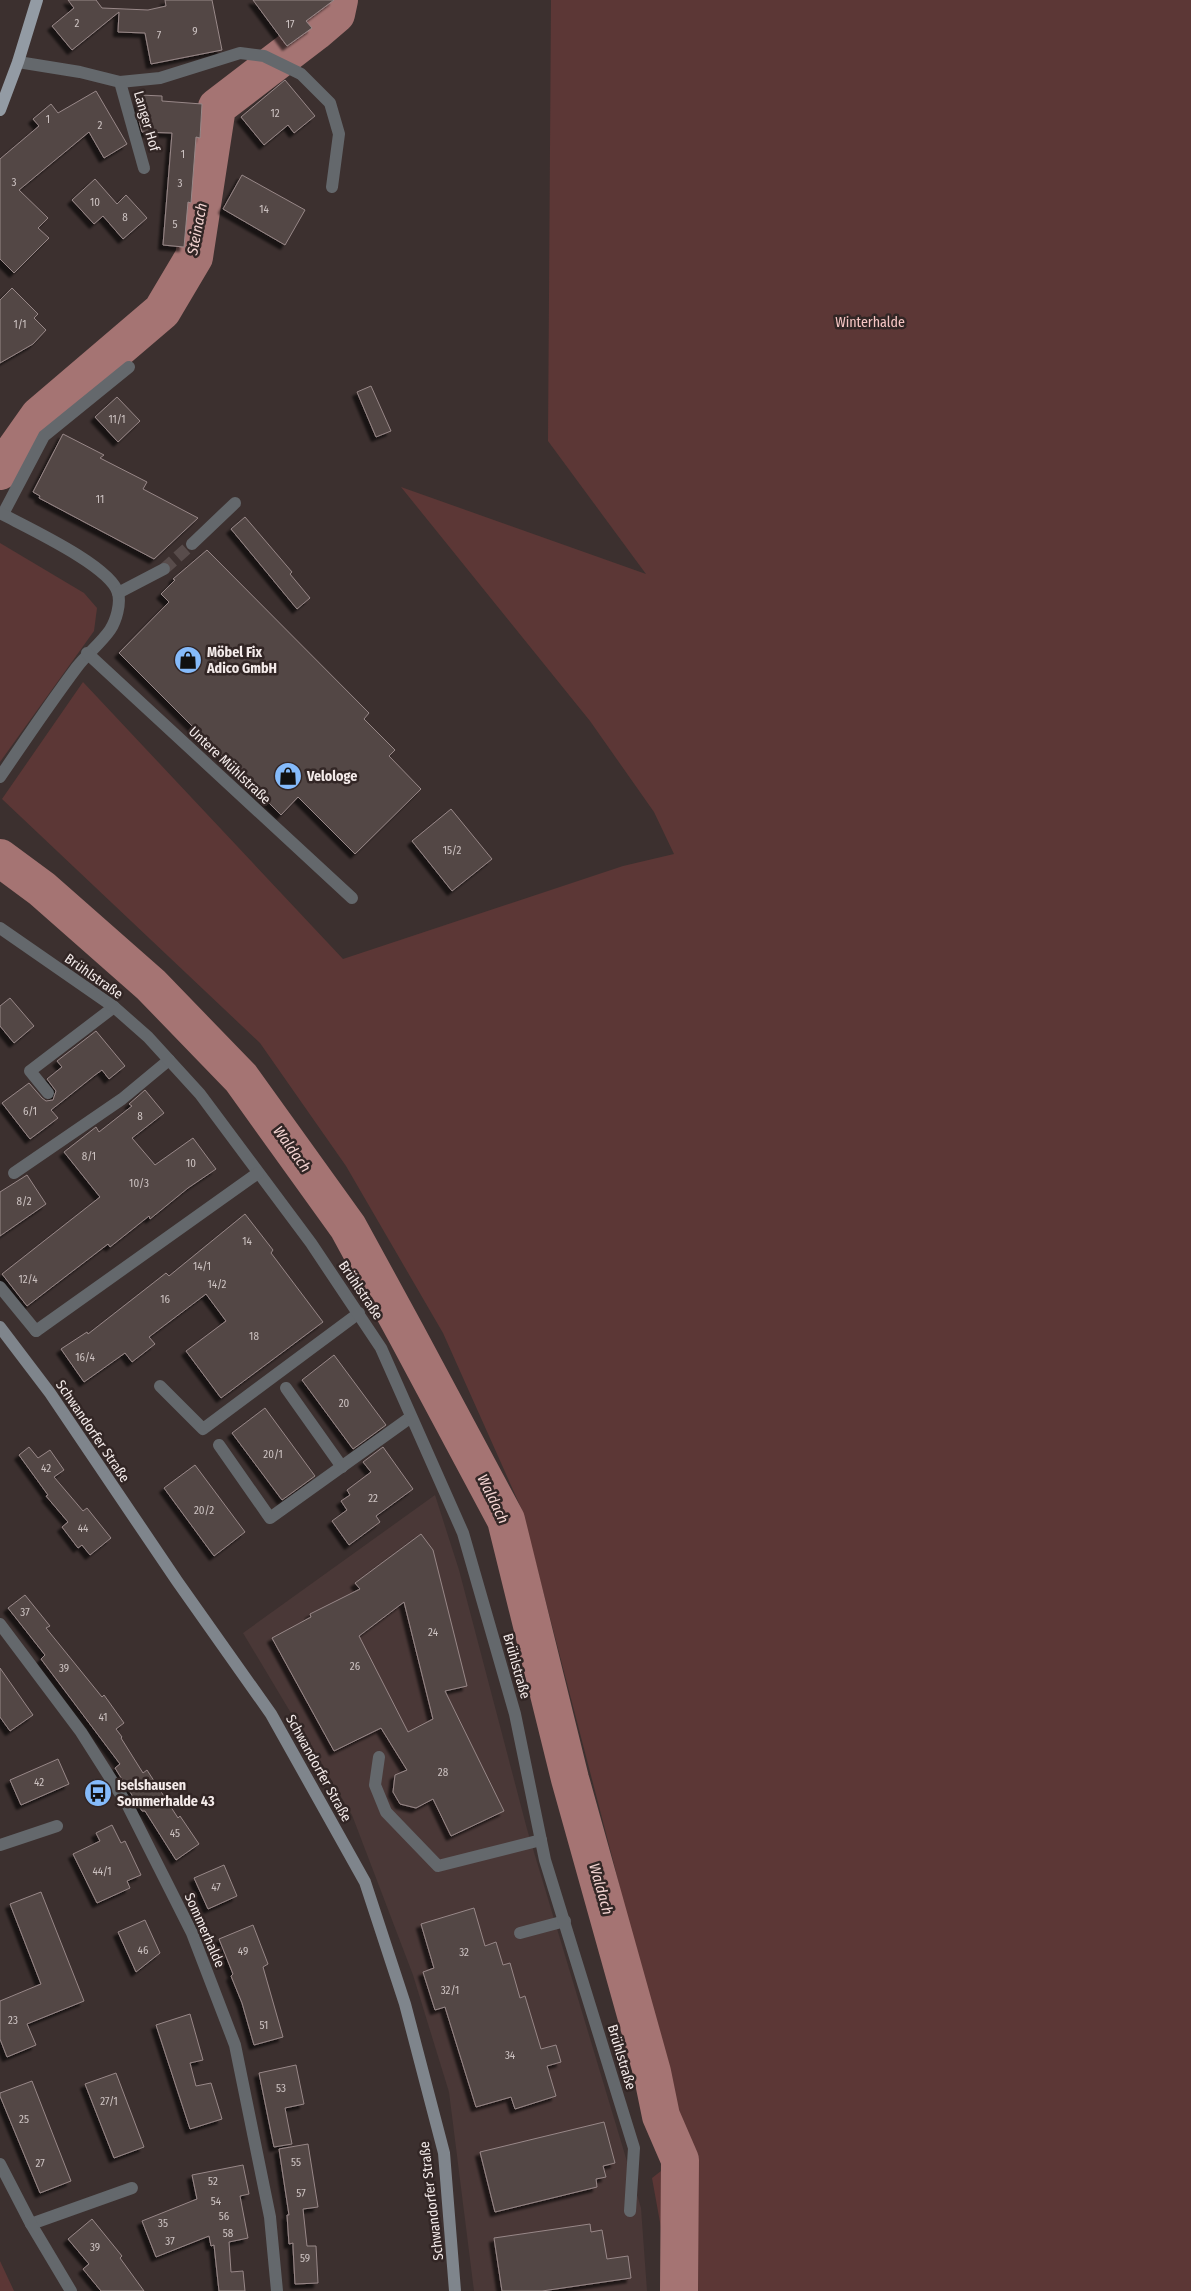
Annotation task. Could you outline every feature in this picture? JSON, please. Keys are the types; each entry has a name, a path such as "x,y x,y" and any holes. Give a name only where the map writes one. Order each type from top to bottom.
{"main road":[{"path":"0,110 18,62 37,0"},
{"name":"Schwandorfer Straße","path":"0,1327 50,1393 177,1582 271,1714 365,1882 405,2004 444,2153 455,2291"}],"street":[{"path":"18,62 80,72 120,82 160,78 240,53 264,56 301,74 330,103 339,134 332,187"},
{"name":"Langer Hof","path":"120,82 144,168"},
{"path":"0,777 88,653 110,630 118,613 118,594 108,576 84,559 2,514 44,436 129,367"},
{"path":"192,544 235,503"},
{"path":"118,594 164,569"},
{"name":"Untere Mühlstraße","path":"88,653 352,898"},
{"name":"Brühlstraße","path":"0,928 114,1007 148,1037 200,1094 312,1243 381,1348 463,1533 515,1714 545,1860 634,2148 630,2211"},
{"path":"48,1093 30,1071 114,1007"},
{"path":"14,1173 122,1098 169,1060"},
{"path":"0,1286 36,1331 258,1173"},
{"path":"160,1386 203,1429 359,1313"},
{"path":"286,1388 342,1466"},
{"path":"219,1445 270,1518 411,1417"},
{"name":"Sommerhalde","path":"0,1624 81,1732 128,1806 192,1932 235,2045 270,2217 277,2291"},
{"path":"379,1757 375,1785 386,1812 438,1866 541,1840"},
{"path":"0,1845 57,1826"},
{"path":"520,1933 565,1921"},
{"path":"0,2164 31,2224 71,2291"},
{"path":"31,2224 132,2188"}],"shaded area":[{"path":"435,1495 459,1570 527,1829 641,2208 647,2291 474,2291 449,2092 413,1975 352,1815 243,1633"}],"green space":[{"name":"Winterhalde","path":"551,0 1191,0 1191,2291 667,2291 667,2261 652,2178 688,2150 674,2115 615,1868 522,1510 443,1333 346,1166 260,1043 2,799 83,682 343,959 623,866 674,854 654,812 590,721 401,487 646,574 548,441"},
{"path":"0,543 84,593 97,608 94,631 0,762"},
{"path":"0,2261 14,2291 0,2291"}],"building":[{"path":"68,0 96,0 102,8 148,10 166,6 165,0 212,0 222,50 151,64 145,33 118,32 119,12 72,50 52,26 74,8"},
{"path":"253,0 334,0 306,21 312,28 287,46"},
{"path":"285,80 315,116 294,133 288,125 264,145 241,117"},
{"path":"96,91 127,144 104,158 89,132 19,190 48,218 38,228 49,238 14,273 0,259 0,159 39,126 33,119 51,104 58,113"},
{"path":"140,95 162,96 162,101 202,104 200,138 196,137 191,203 188,202 184,247 163,245 172,133 142,132 139,120"},
{"path":"242,175 305,210 285,245 223,209"},
{"path":"95,179 117,204 126,195 147,218 123,239 103,216 94,224 72,200"},
{"path":"12,288 38,314 34,318 46,330 33,344 0,363 0,300"},
{"path":"371,386 391,431 376,437 357,392"},
{"path":"117,397 140,421 118,442 95,417"},
{"path":"63,434 104,455 100,458 147,482 143,489 198,518 154,559 39,498 40,496 33,492"},
{"path":"245,517 292,572 290,574 310,598 297,609 231,529"},
{"path":"207,550 369,713 364,719 395,750 389,756 421,789 355,854 298,797 281,815 119,653 169,602 161,594 175,580 173,579"},
{"path":"451,809 492,859 452,891 412,841"},
{"path":"10,998 34,1026 14,1043 0,1026 0,1006"},
{"path":"96,1031 125,1066 109,1079 102,1070 95,1075 51,1110 58,1118 30,1139 2,1103 29,1083 46,1101 53,1100 56,1091 47,1079 62,1067 57,1061"},
{"path":"145,1090 164,1113 132,1138 155,1165 193,1138 216,1169 188,1188 150,1219 149,1216 110,1247 108,1244 27,1306 2,1274 100,1197 64,1152 96,1127 99,1132 132,1106 129,1104"},
{"path":"27,1175 46,1204 0,1236 0,1192"},
{"path":"245,1214 273,1250 271,1253 323,1322 221,1398 186,1351 226,1321 206,1294 149,1337 155,1344 132,1362 125,1353 84,1382 61,1349 87,1332 88,1334 166,1273 169,1276"},
{"path":"334,1355 386,1425 353,1449 302,1380"},
{"path":"265,1408 315,1476 282,1500 232,1433"},
{"path":"29,1447 38,1458 50,1450 64,1470 54,1477 83,1511 87,1508 111,1538 90,1555 82,1545 78,1548 62,1527 68,1522 46,1496 48,1495 19,1455"},
{"path":"383,1447 413,1489 376,1516 380,1522 349,1545 332,1521 347,1510 341,1501 350,1495 347,1490 371,1472 363,1462"},
{"path":"195,1465 245,1532 214,1556 164,1488"},
{"path":"421,1534 433,1550 467,1686 445,1691 504,1811 451,1836 433,1799 416,1808 400,1804 393,1792 395,1775 407,1770 381,1728 334,1751 272,1638 311,1617 310,1614 360,1589 355,1583","holes":["404,1602 433,1719 408,1732 359,1636"]},
{"path":"25,1595 50,1626 46,1628 102,1697 104,1695 124,1723 116,1729 121,1738 143,1773 147,1770 178,1818 180,1816 199,1844 176,1860 115,1768 120,1764 41,1659 45,1655 8,1608"},
{"path":"0,1668 33,1715 10,1731 0,1717"},
{"path":"58,1759 69,1784 21,1805 10,1780"},
{"path":"112,1825 121,1843 125,1841 141,1875 127,1881 130,1888 97,1903 73,1854 100,1841 96,1833"},
{"path":"224,1865 237,1896 208,1909 194,1878"},
{"path":"41,1892 84,2001 27,2024 36,2045 7,2057 0,2039 0,2001 41,1984 10,1904"},
{"path":"474,1908 485,1946 496,1942 503,1965 510,1963 520,1998 525,1996 541,2049 556,2045 561,2062 547,2066 556,2096 515,2109 511,2097 476,2107 445,2007 435,2010 423,1972 434,1968 421,1924"},
{"path":"145,1920 160,1953 136,1972 118,1932"},
{"path":"253,1925 268,1964 263,1967 283,2037 254,2045 242,2003 231,1976 233,1974 219,1939"},
{"path":"190,2014 203,2060 190,2063 196,2086 211,2083 222,2119 190,2129 156,2025"},
{"path":"296,2065 304,2104 285,2108 292,2144 274,2147 259,2073"},
{"path":"116,2073 144,2147 114,2158 85,2084"},
{"path":"32,2081 71,2181 40,2193 0,2096 0,2093"},
{"path":"604,2122 615,2163 603,2166 606,2177 596,2179 597,2187 495,2212 480,2152"},
{"path":"308,2144 318,2207 303,2209 307,2246 316,2246 318,2283 295,2284 293,2243 289,2244 287,2215 289,2215 279,2149"},
{"path":"243,2165 249,2194 240,2196 248,2238 229,2242 231,2272 243,2271 245,2291 219,2291 214,2245 211,2246 209,2236 156,2257 142,2221 197,2199 192,2175"},
{"path":"92,2219 122,2256 120,2258 144,2291 101,2291 83,2269 89,2264 68,2239"},
{"path":"590,2224 591,2232 602,2230 607,2259 628,2256 631,2278 542,2291 502,2291 494,2238"}],"waterway":[{"name":"Steinach","path":"0,471 39,416 162,311 194,257 217,107 336,14 339,0"},
{"name":"Waldach","path":"0,858 42,889 151,985 241,1078 348,1227 506,1520 570,1779 652,2072 661,2116 680,2160 679,2291"}],"tunnel":[{"path":"164,569 192,544"}],"place":[{"name":"Möbel Fix Adico GmbH","path":"188,660"},
{"name":"Velologe","path":"288,776"},
{"name":"Iselshausen Sommerhalde 43","path":"98,1793"}]}
